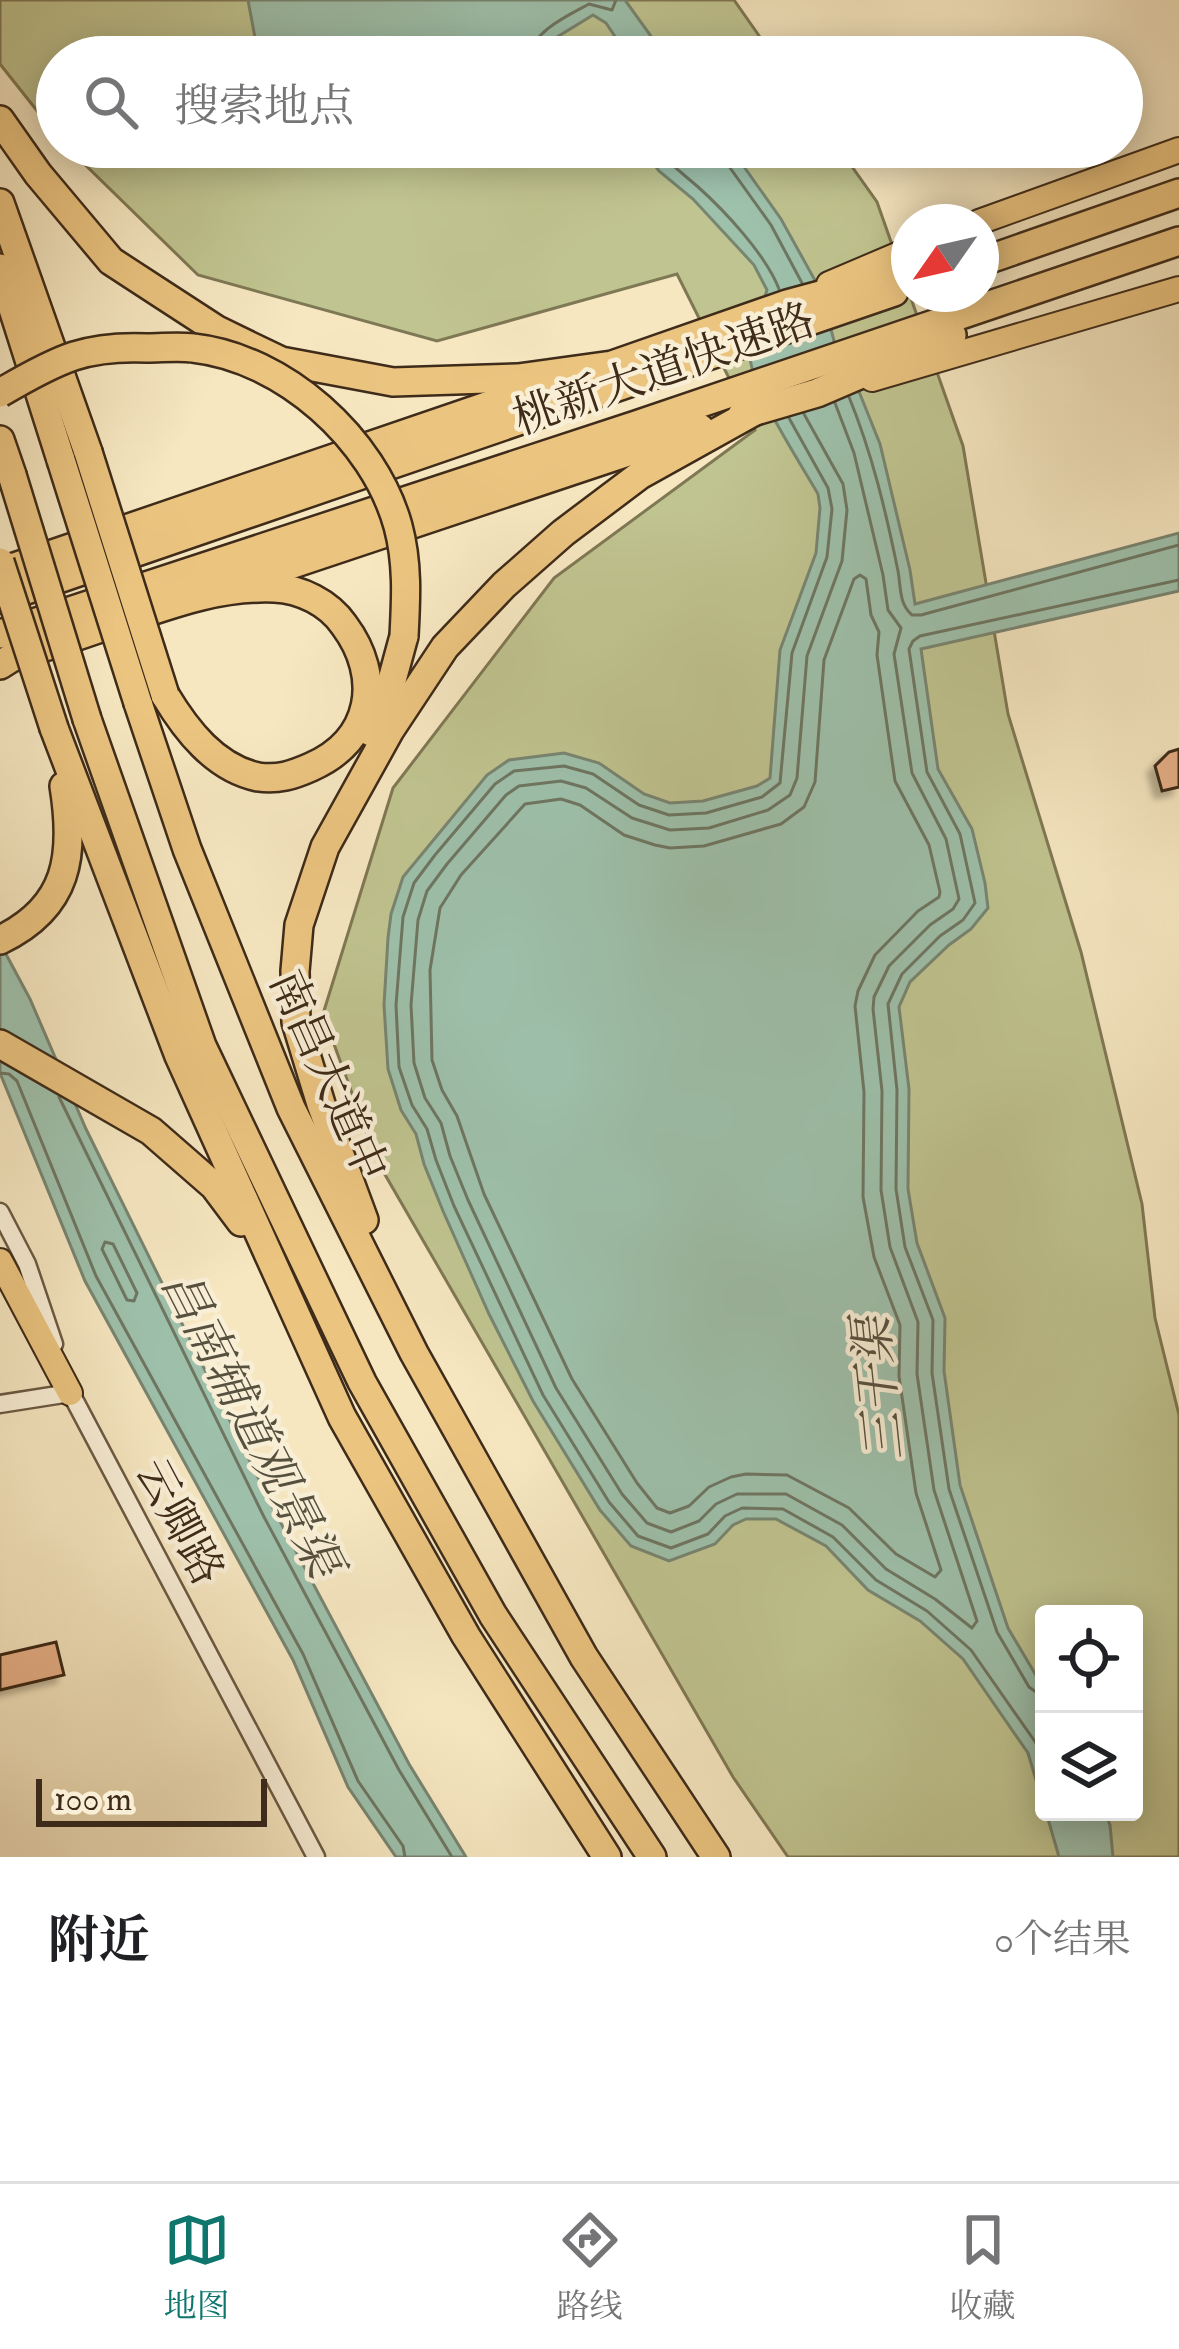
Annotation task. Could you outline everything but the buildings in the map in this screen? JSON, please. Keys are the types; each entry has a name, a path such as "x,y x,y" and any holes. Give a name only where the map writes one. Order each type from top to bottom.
{"highway":[{"path":"0,120 111,261 217,330 281,361 393,382 518,378 612,365"},
{"path":"999,256 1179,193"},
{"path":"0,202 74,456"},
{"path":"999,246 1123,212"},
{"name":"桃新大道快速路","path":"3,655 174,576 1179,241"},
{"path":"3,655 817,393 1137,255"},
{"name":"南昌大道中","path":"0,268 74,456 152,699 187,849 291,1108 414,1353 584,1657 716,1857"},
{"path":"342,1417 179,1056 54,728 7,567 787,304 891,276"},
{"name":"桃新大道快速路","path":"0,599 891,293"},
{"path":"0,394 76,355 130,347 195,348 255,365 308,396 341,428 375,473 398,524 407,580 404,636 388,694 325,847 299,925 295,971 296,1022 321,1104 414,1353"},
{"path":"325,847 390,730 445,647 504,584 640,475 755,411"},
{"path":"0,440 87,718 202,1046 362,1382 493,1615 652,1857"},
{"path":"152,699 206,749 258,777 287,778 326,761 352,738 366,708 368,674 353,636 333,609 278,588 203,594"},
{"path":"0,940 43,912 57,893 68,860 68,812 54,728"},
{"path":"0,1044 151,1131 214,1186 255,1240 342,1417 466,1636 607,1857"}],"main road":[{"path":"1143,162 1179,150"},
{"path":"999,214 1126,168"},
{"path":"787,304 891,257"},
{"path":"817,393 1179,289"},
{"path":"0,1261 70,1394"}],"street":[{"name":"云卿路","path":"0,1212 27,1264 70,1394 316,1857"},
{"path":"0,1404 70,1394"}],"shaded area":[{"path":"0,0 734,0 759,36 36,36 36,109 0,64"},
{"path":"88,168 853,168 877,202 891,242 891,312 916,312 963,446 1008,714 1081,952 1142,1204 1155,1318 1179,1415 1179,1857 788,1857 733,1777 376,1159 323,1014 393,788 554,578 755,430 677,274 437,341 198,275"}],"water":[{"path":"248,0 625,0 651,36 615,36 593,15 559,36 255,36"},
{"name":"三干渠","path":"657,168 745,168 781,219 822,293 835,345 880,444 915,604 1179,533 1179,591 921,649 938,769 972,829 988,908 910,982 899,1007 909,1089 908,1189 917,1243 945,1318 944,1371 960,1485 1008,1628 1035,1674 1035,1777 1028,1753 963,1659 920,1621 868,1590 826,1546 776,1519 746,1519 715,1544 669,1561 631,1546 600,1510 533,1401 443,1211 388,1069 384,1005 388,938 403,877 487,775 509,760 564,753 599,763 644,794 670,803 703,801 770,778 780,650 816,553 820,508 818,494 752,369 751,339 767,290 754,265 693,199"},
{"path":"0,943 274,1510 409,1764 466,1857 396,1857 348,1787 293,1660 85,1281 0,1073"},
{"path":"1049,1821 1108,1821 1113,1857 1059,1857"}],"water label":[{"name":"昌南辅道观景渠","path":"251,1424"}]}
